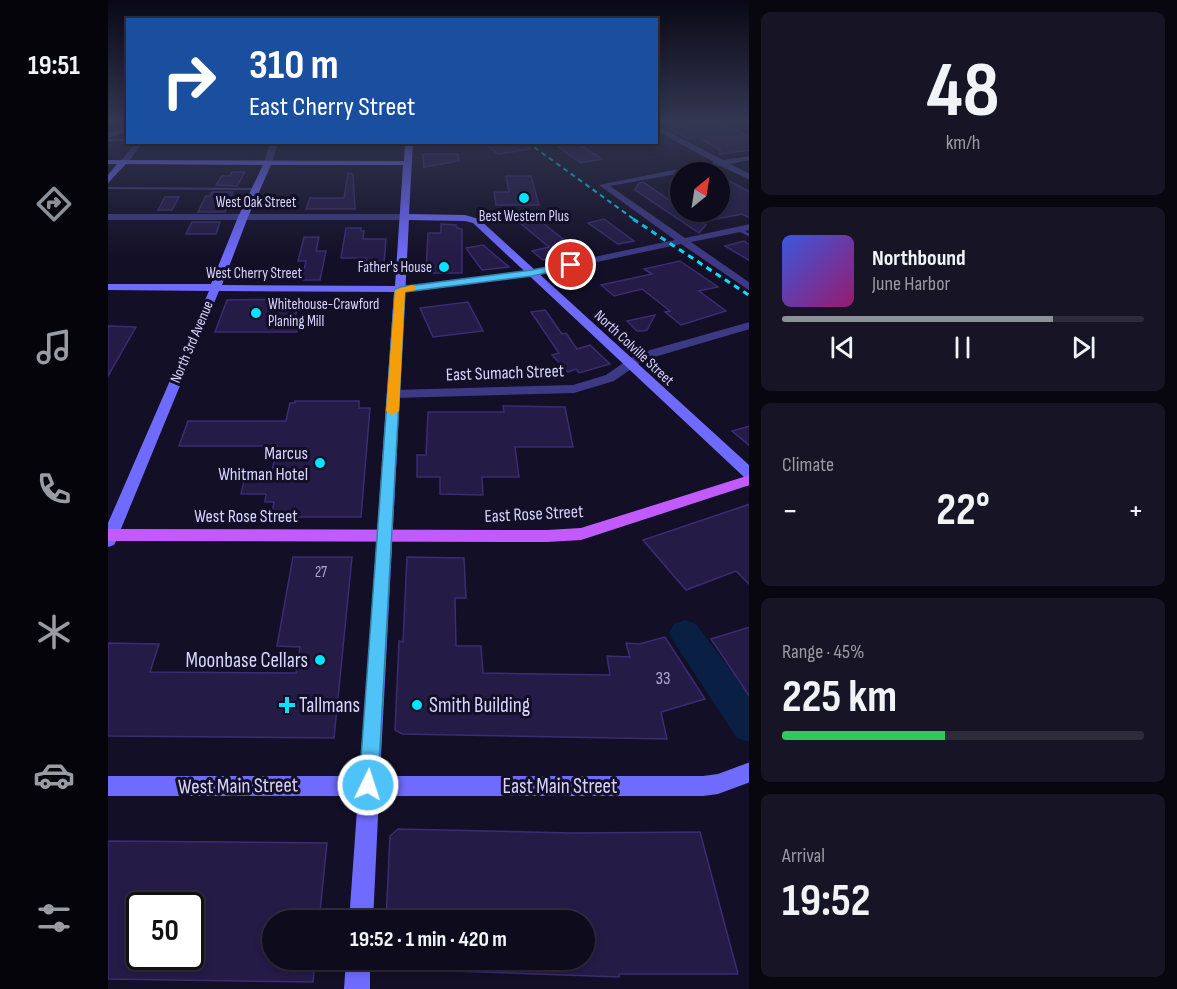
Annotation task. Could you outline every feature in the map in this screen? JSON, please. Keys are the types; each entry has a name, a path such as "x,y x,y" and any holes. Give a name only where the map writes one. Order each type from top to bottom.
{"main road":[{"path":"108,180 119,167"},
{"name":"North 3rd Avenue","path":"109,537 266,167"},
{"path":"362,910 408,167"},
{"name":"North Colville Street","path":"405,218 472,219 749,474"},
{"name":"West Cherry Street","path":"108,287 400,290"},
{"name":"East Rose Street","path":"384,537 580,534 749,480"},
{"name":"West Rose Street","path":"109,537 384,537"},
{"name":"East Main Street","path":"368,785 704,786 718,784 749,772"},
{"name":"West Main Street","path":"108,786 368,785"},
{"path":"357,989 358,970"}],"street":[{"path":"730,167 749,177"},
{"path":"670,173 603,185 749,287"},
{"name":"West Oak Street","path":"108,217 405,218"},
{"path":"400,290 532,273 749,227"},
{"name":"East Sumach Street","path":"394,394 574,389 610,378 640,357 665,348 749,326"}],"lane":[{"path":"108,188 255,189"},
{"path":"738,230 749,236"}],"building":[{"path":"232,172 245,172 237,186 216,185 222,176 230,176"},
{"path":"348,173 353,174 355,209 306,209 310,198 344,198"},
{"name":"Best Western Plus","path":"506,176 531,176 539,205 496,205 494,192 509,192"},
{"path":"730,181 749,191 749,218 742,214 730,216"},
{"path":"643,182 670,200 670,214 635,190 639,183"},
{"path":"212,192 233,192 225,212 198,212 206,196 210,196"},
{"path":"165,197 179,197 172,210 158,210"},
{"path":"604,219 634,241 618,244 588,223"},
{"path":"543,220 543,223 568,243 574,242 586,251 543,260 532,251 549,247 521,224"},
{"path":"192,222 220,222 216,234 186,234"},
{"path":"683,222 701,222 706,225 699,233"},
{"path":"441,224 456,225 457,228 462,229 462,273 426,273 428,233 441,233"},
{"path":"346,228 361,228 361,231 364,231 363,239 386,239 384,263 366,263 366,258 341,258"},
{"path":"304,237 319,237 316,251 326,251 320,280 302,280 306,261 298,261"},
{"path":"744,241 749,244 749,260 725,246"},
{"path":"483,245 509,267 482,270 466,248"},
{"path":"680,261 718,287 699,291 726,311 681,325 665,312 670,311 642,289 614,296 601,285 652,274 644,269"},
{"name":"Whitehouse-Crawford Planing Mill","path":"299,299 295,318 300,318 297,332 215,332 227,300"},
{"path":"468,302 483,331 433,337 420,308"},
{"path":"545,310 562,334 566,333 577,349 590,345 610,364 579,373 576,369 568,372 552,355 559,353 531,312"},
{"path":"655,315 647,330 637,331 627,321"},
{"path":"108,326 136,327 108,376"},
{"name":"Marcus Whitman Hotel","path":"295,401 359,401 359,408 370,408 361,517 271,517 274,502 265,502 266,494 241,494 244,481 270,481 277,446 179,446 188,421 286,421 290,403 295,403"},
{"path":"503,406 565,407 573,447 515,447 519,477 482,477 483,495 440,494 440,477 417,477 417,455 426,455 428,412 504,412"},
{"path":"749,426 749,445 732,431"},
{"path":"749,504 749,584 736,571 686,590 643,540"},
{"path":"293,557 352,557 334,738 108,736 108,643 159,644 150,672 296,673 300,647 277,646"},
{"path":"407,557 464,558 466,598 455,598 456,646 481,646 483,673 610,675 607,656 630,657 626,643 639,644 665,637 705,699 661,712 667,739 402,734 395,730 399,641 403,642"},
{"path":"749,627 749,696 711,639"},
{"path":"398,829 572,833 700,832 738,974 619,974 619,977 453,971 595,970 595,910 387,910 390,836"},
{"path":"108,841 327,843 320,910 262,910 262,970 314,970 313,982 108,979"}],"waterway":[{"path":"685,633 749,725"}],"railway":[{"path":"562,167 635,220"},
{"path":"633,219 749,295"}],"slow traffic":[{"path":"393,411 400,290 412,288"}],"place":[{"name":"Best Western Plus","path":"524,198"},
{"name":"Father's House","path":"444,267"},
{"name":"Whitehouse-Crawford Planing Mill","path":"256,313"},
{"name":"Marcus Whitman Hotel","path":"320,463"},
{"name":"Moonbase Cellars","path":"320,660"},
{"name":"Tallmans","path":"287,705"},
{"name":"Smith Building","path":"417,705"}],"route":[{"path":"368,785 400,290 532,273 571,265"}]}
